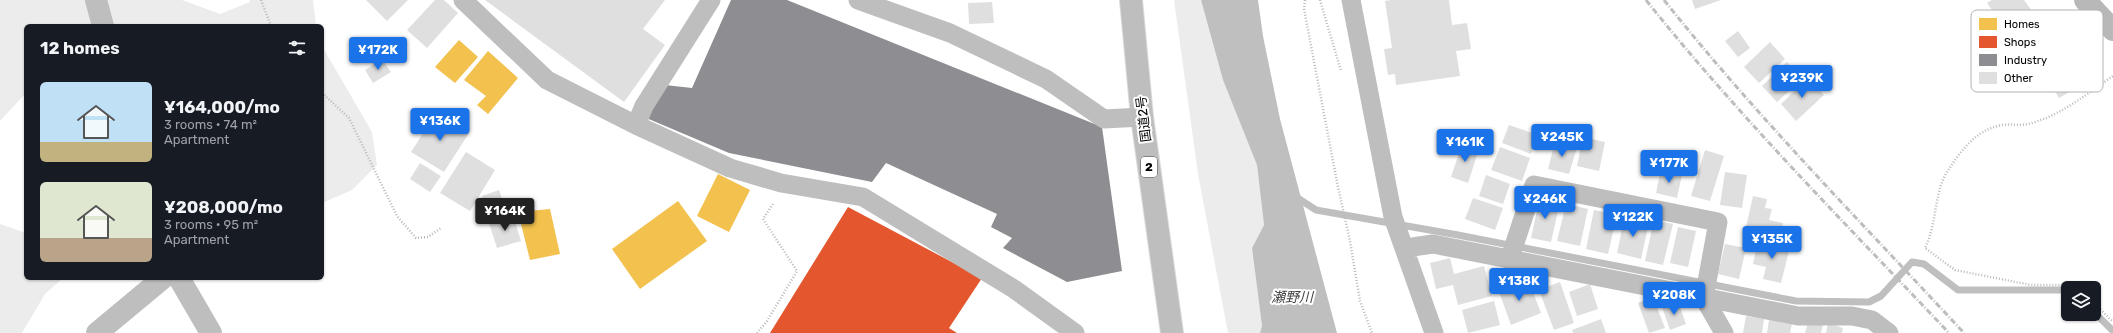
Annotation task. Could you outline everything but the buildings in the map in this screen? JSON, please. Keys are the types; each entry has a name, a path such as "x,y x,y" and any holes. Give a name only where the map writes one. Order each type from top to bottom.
{"main road":[{"path":"96,0 102,24"},
{"name":"国道2号","path":"1131,0 1142,117 1172,333"},
{"path":"2085,0 2094,10"},
{"path":"2103,19 2113,30"},
{"path":"97,333 161,280"},
{"path":"180,280 211,333"}],"street":[{"path":"463,0 547,80 636,125 730,168 781,183 863,197 1014,289 1075,333"},
{"path":"636,125 644,106 711,0"},
{"path":"858,0 950,33 1046,79 1104,119 1142,117"},
{"path":"1351,0 1393,217 1434,333"},
{"path":"1510,258 1534,185 1718,222 1704,298 1724,333"},
{"path":"1404,245 1433,244 1798,316 1852,316 1872,320 1889,333"}],"path":[{"path":"261,0 270,24"},
{"path":"1305,0 1304,9 1349,233 1360,301 1372,333"},
{"path":"2103,83 2113,76"},
{"path":"2061,285 2031,285 1955,270 1926,248 1931,237 1942,182 1946,172 1964,148 1983,131 1999,126 2029,124 2067,107 2089,92"},
{"path":"324,95 349,118 397,216 416,238 428,237 441,228"},
{"path":"757,333 768,321 797,271 763,219 779,195 781,183"},
{"path":"2101,310 2113,322"}],"shaded area":[{"path":"0,0 182,0 220,14 250,2 250,0 313,0 316,24 24,24 24,95 0,121"},
{"path":"1174,0 1201,0 1223,80 1257,165 1264,225 1252,248 1262,326 1260,333 1228,333 1198,174"},
{"path":"324,49 372,132 377,165 352,190 324,202"},
{"path":"0,224 24,232 24,280 61,280 45,294 22,333 0,333"}],"water":[{"name":"瀬野川","path":"1201,0 1258,0 1263,36 1280,119 1337,333 1260,333 1262,326 1252,248 1264,225 1257,165 1223,80"}],"waterway":[{"path":"1293,195 1316,210 1458,235 1796,301 1869,302 1881,296 1912,262 1924,264 1958,290 2061,290"},
{"path":"2101,319 2113,331"}],"railway":[{"path":"1646,0 1682,44 1756,128 1949,333"},
{"path":"1664,0 1699,43 1773,128 1964,333"}]}
